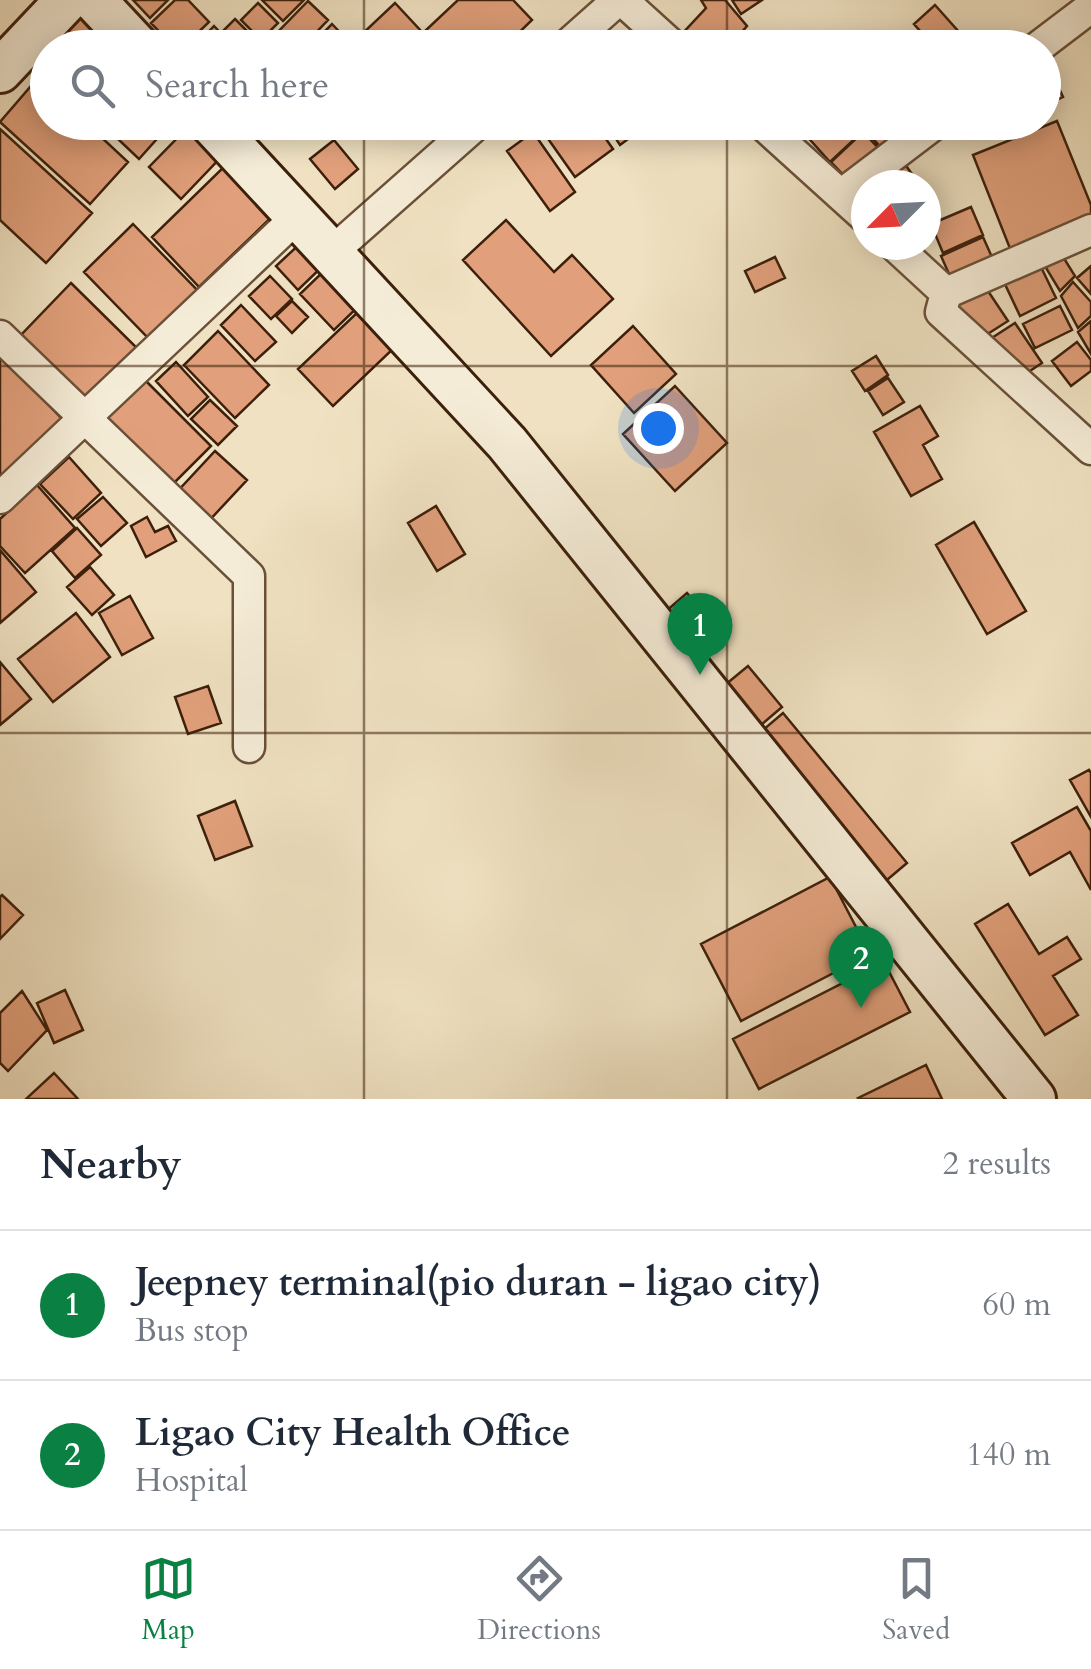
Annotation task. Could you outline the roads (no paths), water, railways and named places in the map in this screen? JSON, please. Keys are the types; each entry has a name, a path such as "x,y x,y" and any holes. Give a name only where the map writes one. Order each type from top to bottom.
{"street":[{"path":"39,30 67,0"},
{"path":"94,0 122,30"},
{"path":"585,30 620,0 654,30"},
{"path":"1061,30 1091,7"},
{"path":"0,72 30,40"},
{"path":"227,140 507,443 1034,1099"},
{"path":"332,252 459,140"},
{"path":"780,140 851,204"},
{"path":"841,195 914,140"},
{"path":"0,498 298,216"},
{"path":"946,294 1091,230"},
{"path":"910,260 946,294"},
{"path":"946,294 941,312 1091,448"},
{"path":"0,336 249,576 249,747"}],"place":[{"name":"Jeepney terminal(pio duran - ligao city)","path":"700,675"},
{"name":"Ligao City Health Office","path":"861,1008"}]}
